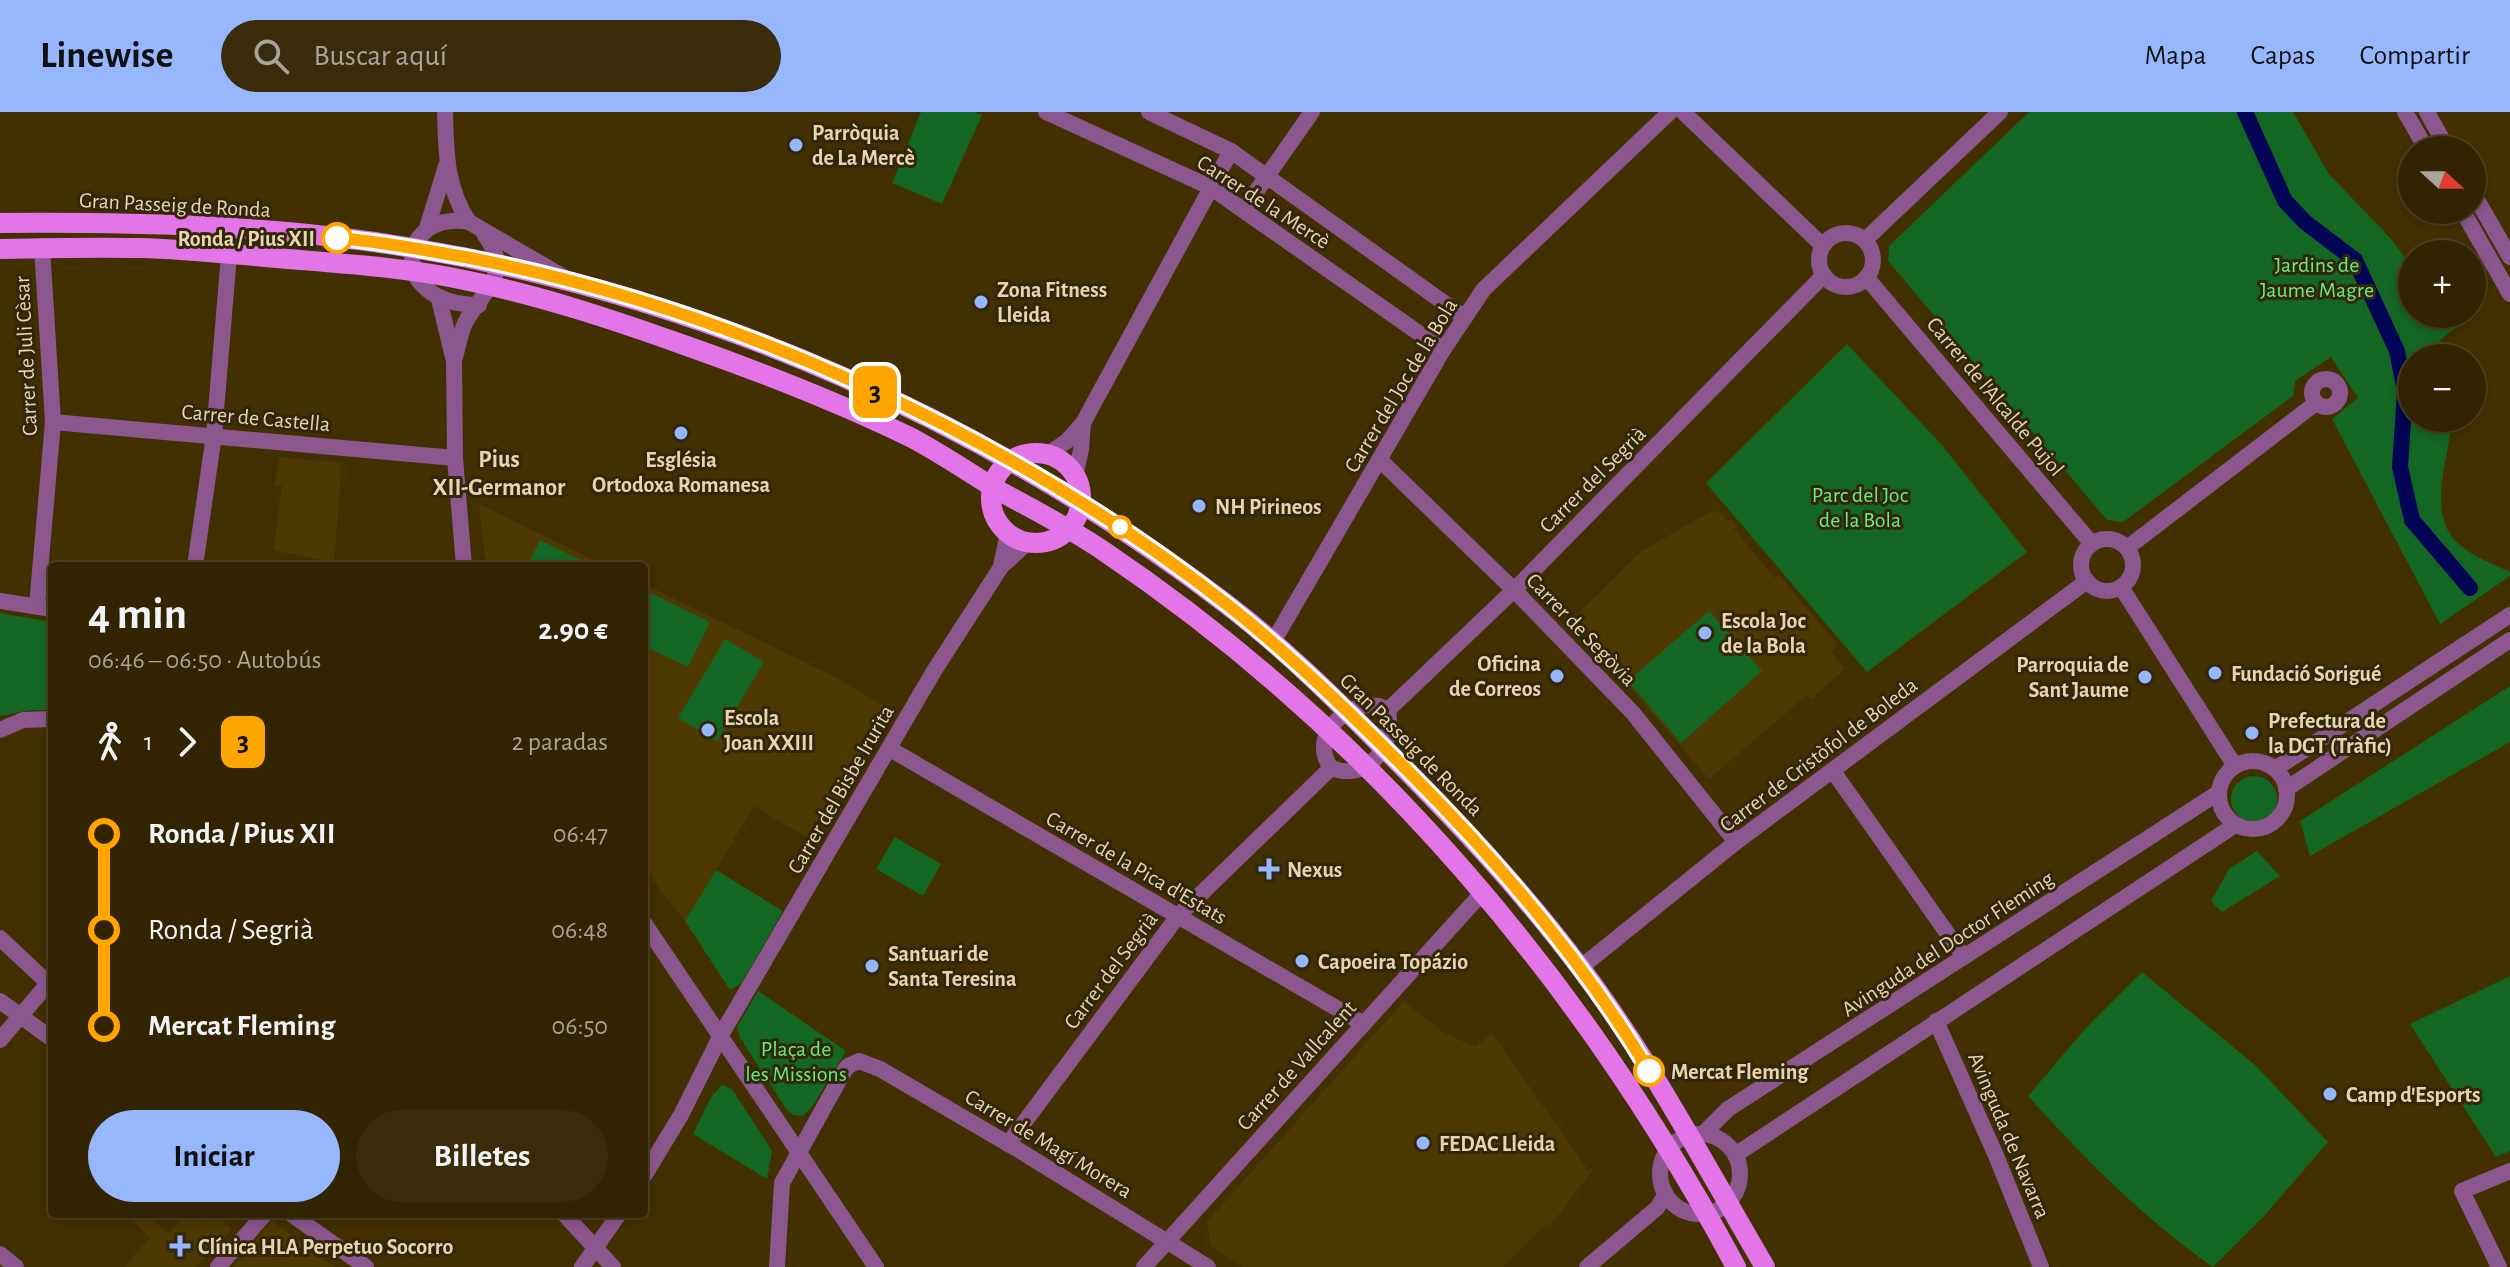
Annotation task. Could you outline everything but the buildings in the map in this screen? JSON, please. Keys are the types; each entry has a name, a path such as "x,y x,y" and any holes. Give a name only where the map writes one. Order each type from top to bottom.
{"main road":[{"name":"Gran Passeig de Ronda","path":"0,223 130,222 201,226 360,240 498,264 664,308 752,339 849,380 1010,461 1132,536 1225,603 1273,642 1432,795 1513,883 1621,1024 1695,1135 1727,1204 1765,1267"},
{"name":"Gran Passeig de Ronda","path":"0,249 141,248 412,270 492,286 621,323 729,360 833,403 915,440 1068,529 1211,630 1328,731 1412,812 1514,929 1570,999 1668,1149 1736,1267"},
{"path":"1038,452 1047,455 1066,464 1075,476 1080,489 1080,504 1068,529 1052,540 1028,542 1008,533 994,513 992,486 1010,461 1023,454 1038,452"}],"street":[{"path":"445,112 446,166 456,198 493,245 498,264 492,286 465,323 454,361"},
{"name":"Carrer de la Mercè","path":"1046,112 1210,187 1443,350"},
{"name":"Carrer de la Mercè","path":"1149,112 1231,151 1464,317"},
{"path":"1244,209 1312,112"},
{"name":"Carrer del Joc de la Bola","path":"1273,642 1443,350 1484,289 1670,112"},
{"path":"1683,112 1823,246"},
{"path":"1865,240 2000,112"},
{"path":"2405,112 2419,136"},
{"path":"2427,112 2440,136"},
{"path":"1047,455 1067,441 1083,423 1231,151"},
{"path":"427,228 446,166"},
{"path":"2486,215 2510,257"},
{"path":"479,305 459,305 439,299 421,285 412,270 414,248 427,228 454,219 475,226 572,282"},
{"path":"2470,224 2510,294"},
{"path":"1851,233 1865,240 1872,263 1866,277 1844,286 1836,285 1824,275 1819,260 1828,239 1851,233"},
{"name":"Carrer de Juli Cèsar","path":"42,248 53,422 44,608"},
{"path":"196,562 214,435 229,255"},
{"name":"Carrer del Segrià","path":"1388,710 1514,590 1824,275"},
{"name":"Carrer de l'Alcalde Pujol","path":"1866,277 2092,544"},
{"path":"439,299 454,361 455,458 464,562"},
{"path":"2127,548 2316,403"},
{"name":"Carrer de Castella","path":"53,422 455,458"},
{"path":"1075,476 1083,423"},
{"name":"Carrer de Segòvia","path":"1381,461 1514,590 1633,713 1736,842"},
{"name":"Carrer del Bisbe Irurita","path":"1001,567 1008,533"},
{"path":"2106,539 2127,548 2132,559 2132,572 2121,587 2099,590 2087,581 2081,561 2092,544 2106,539"},
{"name":"Carrer del Bisbe Irurita","path":"648,1169 681,1115 721,1035 934,671 1001,567 1028,542"},
{"name":"Carrer de Cristòfol de Boleda","path":"1580,968 1736,842 2087,581"},
{"path":"2121,587 2235,766"},
{"path":"0,601 44,608"},
{"path":"2275,769 2510,615"},
{"path":"2286,789 2510,640"},
{"path":"1372,704 1388,710 1390,732 1377,760 1350,772 1331,768 1324,758 1323,745 1337,719 1348,712 1358,706 1372,704"},
{"path":"0,730 23,720 48,719"},
{"name":"Carrer de la Pica d'Estats","path":"890,749 1362,1023"},
{"path":"2254,761 2275,769 2286,789 2282,812 2269,825 2246,829 2235,825 2222,811 2218,793 2223,777 2235,766 2254,761"},
{"name":"Carrer del Segrià","path":"1008,1144 1178,916 1331,768"},
{"path":"1833,771 1964,957"},
{"name":"Avinguda del Doctor Fleming","path":"1668,1149 1695,1135 1725,1111 2218,793"},
{"path":"1735,1155 2235,825"},
{"name":"Carrer de Vallcalent","path":"1144,1267 1482,893"},
{"path":"648,929 876,1267"},
{"path":"0,938 48,979"},
{"path":"0,1040 48,983"},
{"path":"0,1001 48,1036"},
{"name":"Avinguda de Navarra","path":"1936,1021 2041,1267"},
{"name":"Carrer de Magí Morera","path":"798,1152 848,1066 864,1061 1008,1144 1208,1267"},
{"path":"1666,1202 1691,1213 1708,1214 1727,1204 1736,1192 1739,1180 1735,1155 1716,1138 1695,1135"},
{"path":"1666,1202 1660,1175 1668,1149"},
{"path":"777,1267 782,1183 798,1152"},
{"path":"2499,1267 2462,1191 2510,1171"},
{"path":"1587,1267 1666,1202"},
{"path":"218,1267 261,1218"},
{"path":"297,1218 366,1267"},
{"path":"568,1218 613,1267"},
{"path":"582,1267 616,1218"},
{"path":"0,1254 16,1267"}],"shaded area":[{"path":"280,457 342,463 334,562 274,550 282,486 274,485"},
{"path":"479,504 598,562 486,562"},
{"name":"Escola Joc de la Bola","path":"1718,510 1727,521 1731,519 1737,526 1734,529 1775,578 1779,575 1838,645 1831,652 1845,669 1811,699 1807,695 1709,779 1571,620 1642,551"},
{"name":"Escola Joan XXIII","path":"648,586 833,676 891,710 813,841 754,806 685,921 648,874"},
{"name":"FEDAC Lleida","path":"1404,1001 1443,1032 1475,1047 1492,1033 1588,1170 1591,1168 1592,1171 1550,1226 1547,1223 1503,1267 1243,1267 1211,1246 1207,1222"},
{"name":"Clínica HLA Perpetuo Socorro","path":"130,1218 151,1218 168,1234 182,1218 198,1218 204,1222 209,1218 219,1218 232,1229 197,1267 125,1267 150,1237"},
{"path":"272,1221 335,1267 234,1267"}],"green space":[{"path":"921,112 975,112 982,115 942,204 892,183"},
{"name":"Jardins de Jaume Magre","path":"2029,112 2293,112 2329,174 2398,248 2398,328 2456,328 2440,340 2441,344 2398,344 2398,432 2450,432 2441,502 2449,533 2477,557 2510,572 2510,576 2440,624 2332,419 2358,398 2331,357 2295,381 2293,396 2123,522 2107,520 1888,261 1889,246"},
{"name":"Parc del Joc de la Bola","path":"1847,344 1941,444 2027,552 1867,672 1706,483"},
{"path":"540,540 585,562 529,562"},
{"path":"648,592 710,622 688,667 648,648"},
{"path":"1709,611 1762,671 1681,743 1628,681"},
{"path":"0,613 48,621 48,710 0,716"},
{"path":"725,639 764,662 717,741 678,718"},
{"path":"2510,686 2510,742 2310,856 2300,821"},
{"path":"2254,776 2270,783 2277,799 2270,815 2254,822 2238,815 2231,799 2238,783"},
{"path":"895,837 941,864 923,896 876,869"},
{"path":"2257,851 2280,876 2222,912 2211,901 2229,869"},
{"path":"716,870 783,911 742,983 730,990 685,921"},
{"path":"2142,972 2255,1065 2328,1142 2265,1215 2213,1267 2163,1229 2116,1187 2028,1096 2086,1028"},
{"path":"2510,976 2510,1151 2496,1157 2410,1024"},
{"name":"Plaça de les Missions","path":"758,991 846,1051 812,1107 803,1116 793,1115 787,1110 740,1038 737,1027"},
{"name":"Plaça de les Missions","path":"722,1085 732,1089 772,1151 767,1179 693,1134 711,1097"}],"waterway":[{"path":"2245,112 2285,201 2305,222 2355,260 2397,351 2405,392 2400,467 2412,520 2470,588"}],"bus line":[{"name":"3","path":"337,238 414,248 515,268 664,308 752,339 849,380 961,435 1120,527 1273,642 1432,795 1513,883 1580,968 1621,1024 1649,1071"}],"place":[{"name":"Parròquia de La Mercè","path":"796,145"},
{"name":"Ronda / Pius XII","path":"337,238"},
{"name":"Zona Fitness Lleida","path":"981,302"},
{"name":"Església Ortodoxa Romanesa","path":"681,433"},
{"name":"NH Pirineos","path":"1199,506"},
{"name":"Escola Joc de la Bola","path":"1705,633"},
{"name":"Fundació Sorigué","path":"2215,673"},
{"name":"Oficina de Correos","path":"1557,676"},
{"name":"Parroquia de Sant Jaume","path":"2145,677"},
{"name":"Escola Joan XXIII","path":"708,730"},
{"name":"Prefectura de la DGT (Tràfic)","path":"2252,733"},
{"name":"Nexus","path":"1269,869"},
{"name":"Capoeira Topázio","path":"1302,961"},
{"name":"Santuari de Santa Teresina","path":"872,966"},
{"name":"Mercat Fleming","path":"1649,1071"},
{"name":"Camp d'Esports","path":"2330,1094"},
{"name":"FEDAC Lleida","path":"1423,1143"},
{"name":"Clínica HLA Perpetuo Socorro","path":"180,1246"}],"district":[{"name":"Pius XII-Germanor","path":"499,473"}]}
